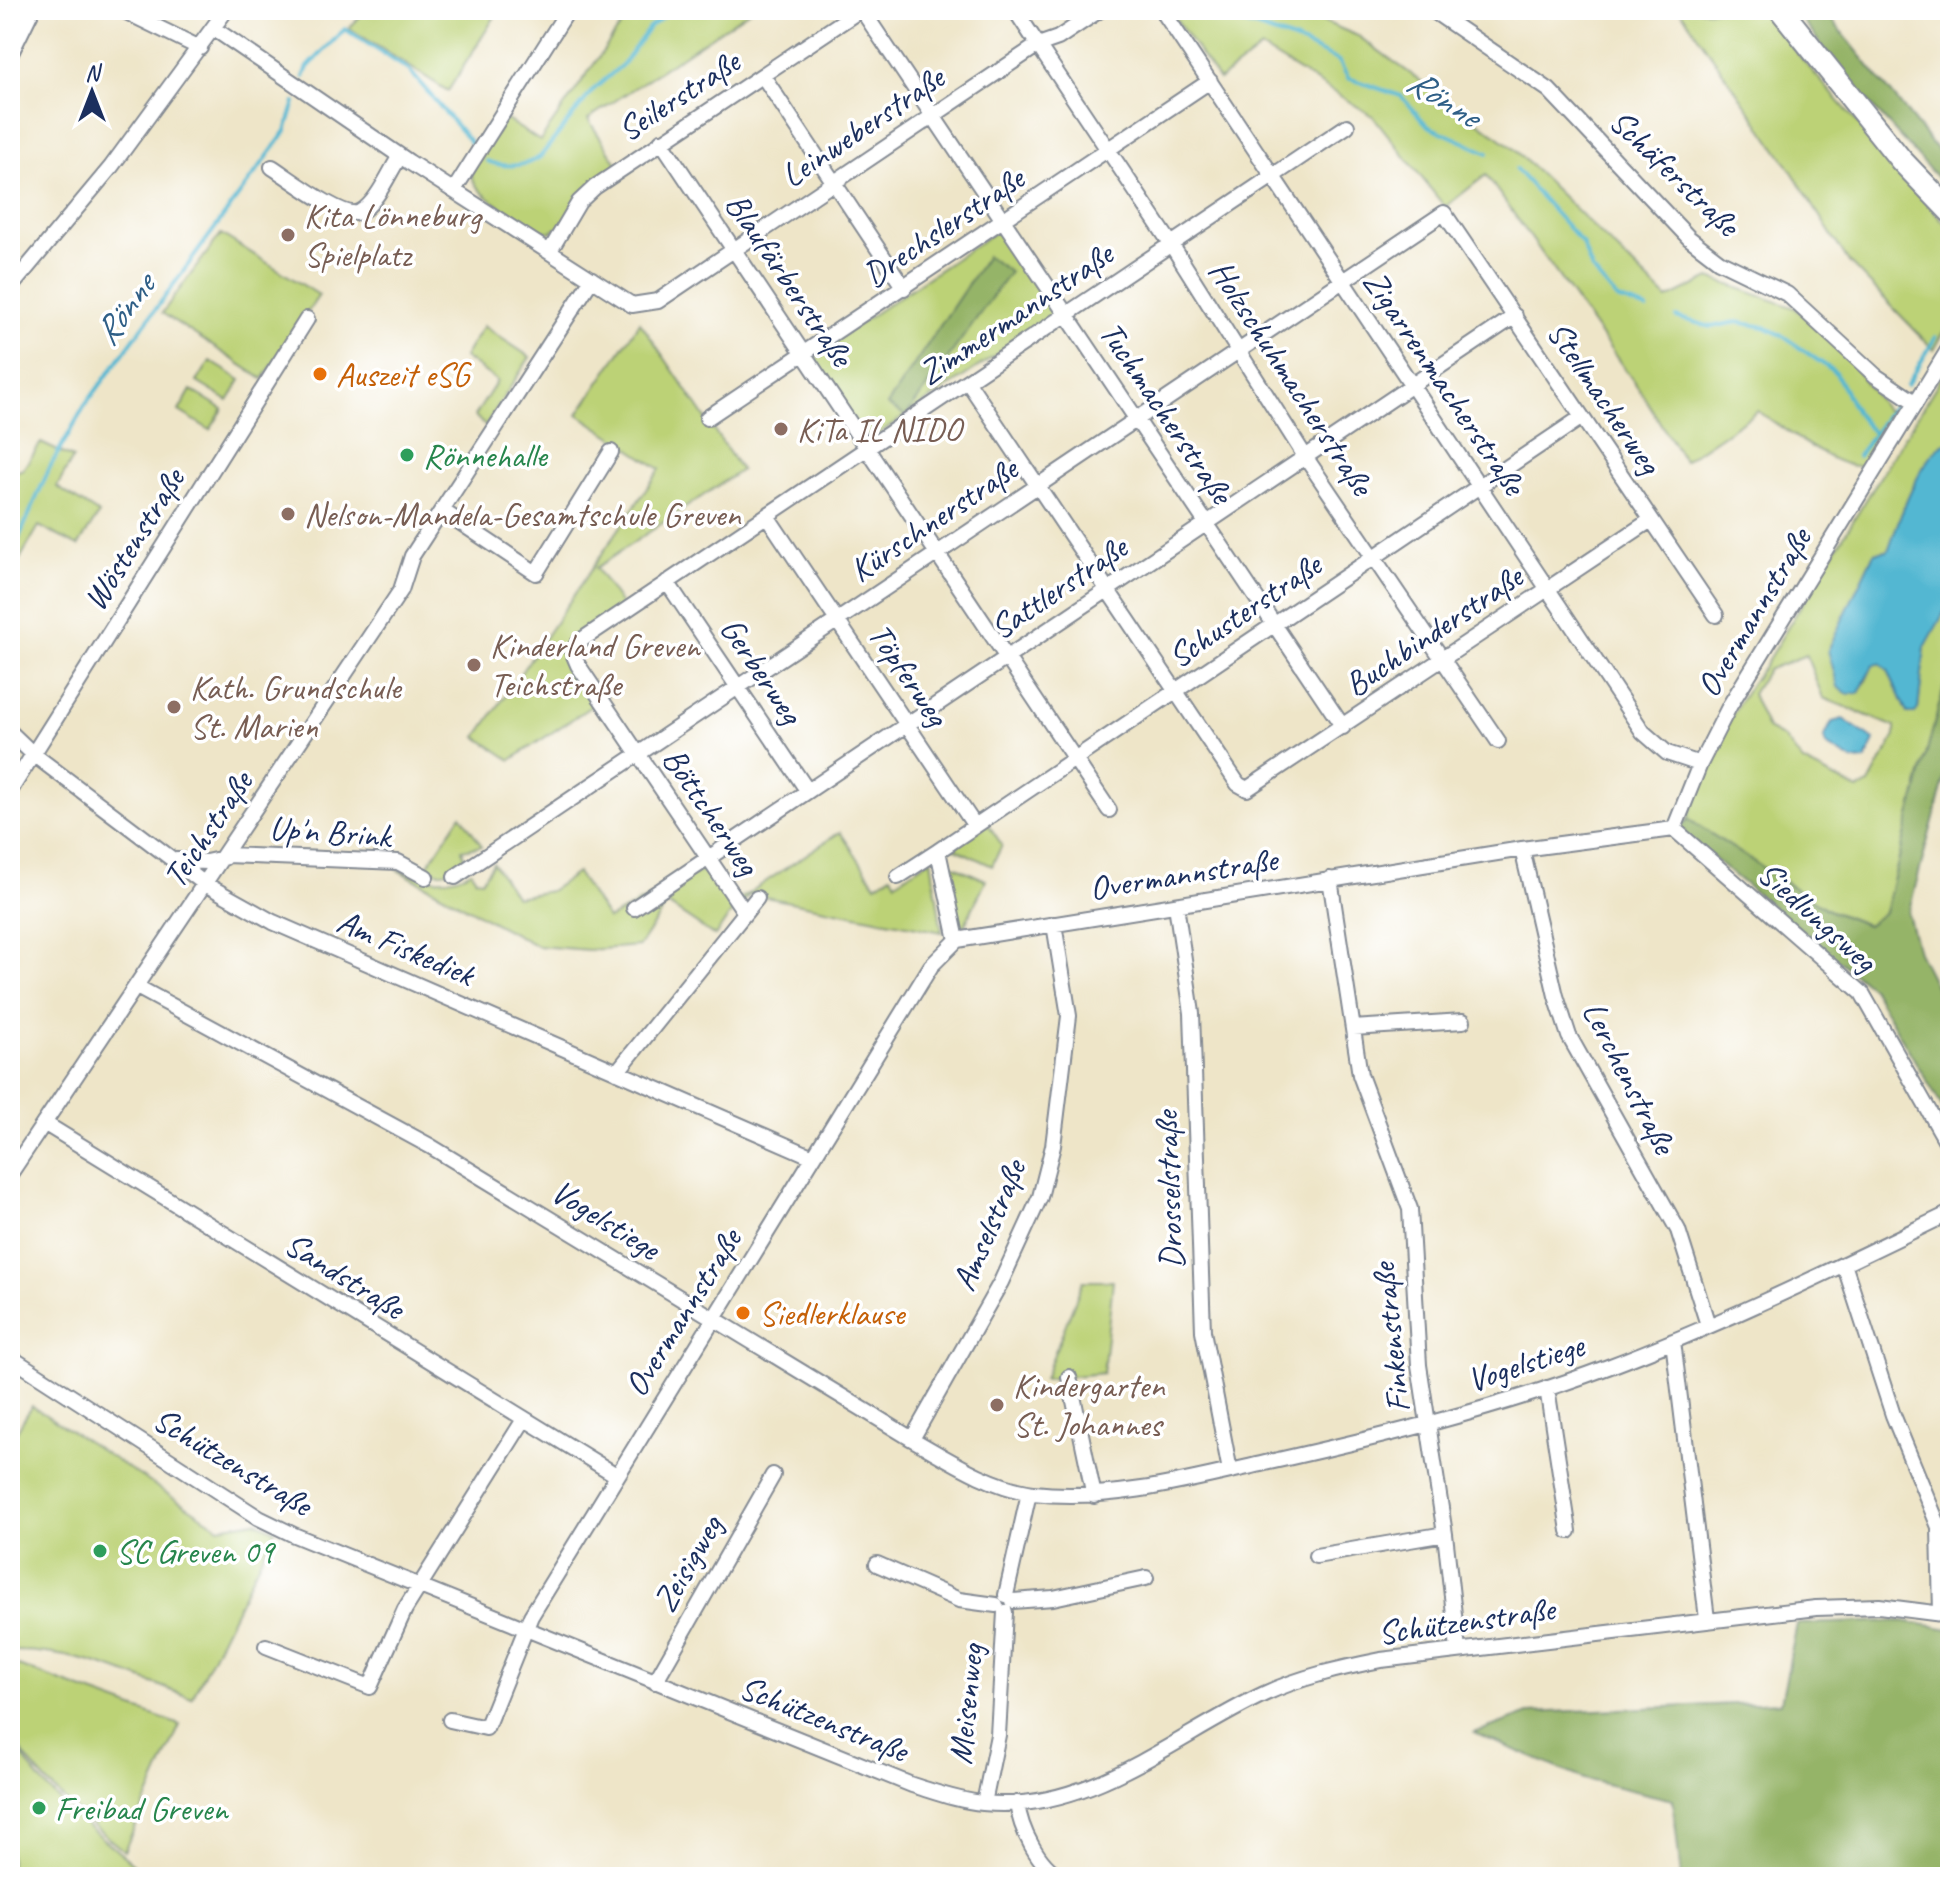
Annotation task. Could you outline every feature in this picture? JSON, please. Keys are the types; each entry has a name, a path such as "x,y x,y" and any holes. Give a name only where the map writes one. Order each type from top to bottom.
{"main road":[{"path":"1781,10 1901,160 1950,211"}],"street":[{"path":"10,55 32,10"},
{"path":"122,10 200,48"},
{"path":"10,288 111,167 226,10"},
{"path":"454,190 568,10"},
{"name":"Seilerstraße","path":"550,251 579,202 661,141 861,10"},
{"name":"Tuchmacherstraße","path":"861,10 1343,727"},
{"path":"1015,10 1038,45 1058,38 1100,10"},
{"name":"Zigarrenmacherstraße","path":"1162,10 1643,732 1667,753 1700,764"},
{"name":"Schäferstraße","path":"1432,10 1549,90 1689,238 1719,261 1787,294 1876,376 1915,402"},
{"name":"Leinweberstraße","path":"213,28 400,156 632,305 658,301 1038,45"},
{"name":"Holzschuhmacherstraße","path":"1038,45 1171,244 1306,458 1498,741"},
{"path":"763,76 904,288"},
{"name":"Drechslerstraße","path":"707,418 804,356 1210,81"},
{"name":"Zimmermannstraße","path":"578,665 572,651 580,641 1347,126"},
{"name":"Blaufärberstraße","path":"661,141 1109,810"},
{"path":"272,167 338,209 350,213 366,206 400,156"},
{"name":"Kürschnerstraße","path":"455,877 1444,213"},
{"name":"Stellmacherweg","path":"1444,213 1716,615"},
{"name":"Teichstraße","path":"10,1174 401,590 412,556 592,279"},
{"name":"Sattlerstraße","path":"634,908 1515,316"},
{"name":"Wöstenstraße","path":"10,791 307,319"},
{"name":"Overmannstraße","path":"526,1630 616,1475 931,966 957,940 1522,849 1674,829 1700,764 1738,692 1950,347"},
{"path":"968,382 1175,692"},
{"name":"Schusterstraße","path":"898,877 1582,417"},
{"path":"443,511 536,573 611,452"},
{"name":"Töpferweg","path":"767,516 975,826"},
{"name":"Buchbinderstraße","path":"1175,692 1238,784 1247,789 1651,520"},
{"name":"Gerberweg","path":"667,582 807,790"},
{"name":"Böttcherweg","path":"578,665 744,911"},
{"name":"Am Fiskediek","path":"10,732 33,754 205,884 273,922 813,1157"},
{"name":"Siedlungsweg","path":"1674,829 1862,993 1950,1148"},
{"name":"Lerchenstraße","path":"1522,849 1556,996 1569,1036 1678,1230 1708,1325"},
{"path":"938,851 957,940"},
{"name":"Up'n Brink","path":"173,859 206,862 225,856 398,862 426,877"},
{"name":"Finkenstraße","path":"1330,879 1360,1075 1410,1209 1419,1365 1445,1534 1458,1650"},
{"path":"617,1072 757,898"},
{"name":"Drosselstraße","path":"1176,905 1192,1013 1203,1331 1230,1471"},
{"name":"Amselstraße","path":"912,1439 1001,1282 1040,1197 1053,1146 1069,1016 1054,924"},
{"name":"Vogelstiege","path":"137,987 430,1146 912,1439 981,1477 1029,1493 1094,1496 1230,1471 1429,1423 1547,1388 1673,1341 1950,1213"},
{"path":"1353,1028 1463,1021"},
{"name":"Sandstraße","path":"44,1123 523,1421 616,1475"},
{"path":"1844,1264 1893,1415 1939,1527 1946,1614"},
{"path":"1673,1341 1707,1619"},
{"name":"Schützenstraße","path":"10,1357 259,1518 526,1630 912,1785 984,1803 1045,1800 1095,1786 1262,1694 1292,1682 1381,1660 1707,1619 1879,1606 1946,1614"},
{"path":"1069,1377 1094,1496"},
{"path":"1547,1388 1569,1531"},
{"path":"266,1646 370,1687 419,1586 523,1421"},
{"name":"Zeisigweg","path":"655,1682 773,1475"},
{"name":"Meisenweg","path":"984,1803 998,1735 1005,1603 1029,1493"},
{"path":"1316,1556 1445,1534"},
{"name":"Meisenweg","path":"877,1564 959,1600 1005,1603 1053,1598 1146,1578"},
{"path":"450,1720 486,1728 526,1630"},
{"path":"1017,1803 1026,1832 1048,1871 1061,1877"}],"green space":[{"path":"367,10 499,10 448,91 349,28"},
{"path":"616,10 751,10 588,119 618,165 560,226 551,232 541,231 487,196 478,188 472,171 505,119 540,141 627,17"},
{"path":"1169,10 1296,10 1358,36 1511,146 1667,299 1710,278 1795,308 1850,361 1885,409 1896,417 1878,449 1865,464 1855,466 1843,463 1812,447 1758,411 1684,461 1639,389 1486,175 1445,207 1373,116 1261,48 1219,80"},
{"path":"1680,10 1765,10 1788,43 1950,229 1950,321 1934,350 1847,260 1791,170"},
{"path":"1795,10 1824,10 1950,166 1950,192 1843,74"},
{"path":"998,230 1003,230 1052,301 1054,310 1049,319 880,433 871,436 862,433 818,366 817,357 822,349"},
{"path":"221,234 319,295 263,379 162,313"},
{"path":"987,256 1010,272 906,416 887,405"},
{"path":"640,322 741,470 596,568 622,606 571,640 565,655 596,703 511,760 477,737 660,469 578,414"},
{"path":"483,326 530,357 485,426 475,416 497,381 464,357"},
{"path":"210,361 241,380 228,401 197,382"},
{"path":"1950,363 1950,443 1945,443 1935,454 1918,479 1888,551 1874,553 1829,650 1865,683 1873,665 1880,663 1888,670 1907,713 1918,709 1925,647 1950,596 1950,664 1885,913 1867,925 1828,910 1688,819 1720,739","holes":["1806,655 1823,698 1895,727 1895,736 1869,784 1858,790 1803,762 1784,738 1767,729 1752,694 1767,670"]},
{"path":"191,390 223,409 210,430 179,411"},
{"path":"41,443 73,458 57,487 99,514 78,546 39,526 10,576 10,474 23,469"},
{"path":"1950,664 1950,758 1908,914 1918,952 1950,1015 1950,1120 1872,988 1679,830 1688,819 1828,910 1867,925 1885,912"},
{"path":"461,815 482,846 462,850 466,864 456,869 441,872 425,869"},
{"path":"988,824 1002,845 992,866 954,848"},
{"path":"840,832 876,885 891,875 896,882 931,859 942,932 750,894 742,903 740,899"},
{"path":"945,862 986,880 961,930"},
{"path":"493,863 516,897 550,891 577,873 608,919 706,868 733,910 715,936 667,904 639,946 589,950 537,946 396,869 425,878 443,879 471,871 476,879 482,880"},
{"path":"1083,1281 1113,1281 1103,1373 1044,1379"},
{"path":"32,1406 219,1527 256,1521 275,1530 192,1698 81,1659 10,1651 10,1442"},
{"path":"1902,1621 1950,1629 1950,1877 1681,1877 1673,1800 1584,1779 1474,1733 1529,1713 1781,1702 1797,1624"},
{"path":"10,1663 180,1725 124,1851 58,1793 15,1740 9,1717"},
{"name":"Freibad Greven","path":"10,1735 23,1757 54,1795 149,1877 10,1877"}],"water":[{"path":"1950,443 1950,602 1925,647 1918,709 1915,713 1907,713 1888,670 1880,663 1873,665 1859,693 1848,694 1838,687 1828,650 1874,553 1888,551 1919,476 1936,450"},
{"path":"1843,719 1874,740 1866,760 1853,761 1826,745 1824,738 1832,722"}],"waterway":[{"name":"Rönne","path":"487,161 514,165 540,157 593,90 623,64 649,28 672,10"},
{"name":"Rönne","path":"1205,10 1213,21 1237,21 1297,41 1339,61 1348,78 1401,96 1428,126 1488,153"},
{"name":"Rönne","path":"304,77 308,67 345,29 409,70 473,145"},
{"name":"Rönne","path":"10,558 50,467 84,407 286,131 295,102"},
{"name":"Rönne","path":"1516,169 1582,243 1592,270 1617,299 1647,309"},
{"name":"Rönne","path":"1676,317 1711,327 1737,322 1765,327 1783,336 1836,373 1856,413 1873,433"},
{"name":"Rönne","path":"1907,385 1936,337"},
{"name":"Rönne","path":"1858,456 1896,402"}],"place":[{"name":"Kita Lönneburg Spielplatz","path":"288,235"},
{"name":"Auszeit eSG","path":"320,374"},
{"name":"KiTa IL NIDO","path":"781,429"},
{"name":"Rönnehalle","path":"407,455"},
{"name":"Nelson-Mandela-Gesamtschule Greven","path":"288,514"},
{"name":"Kinderland Greven Teichstraße","path":"474,665"},
{"name":"Kath. Grundschule St. Marien","path":"174,707"},
{"name":"Siedlerklause","path":"743,1313"},
{"name":"Kindergarten St. Johannes","path":"997,1405"},
{"name":"SC Greven 09","path":"100,1551"},
{"name":"Freibad Greven","path":"39,1808"}]}
